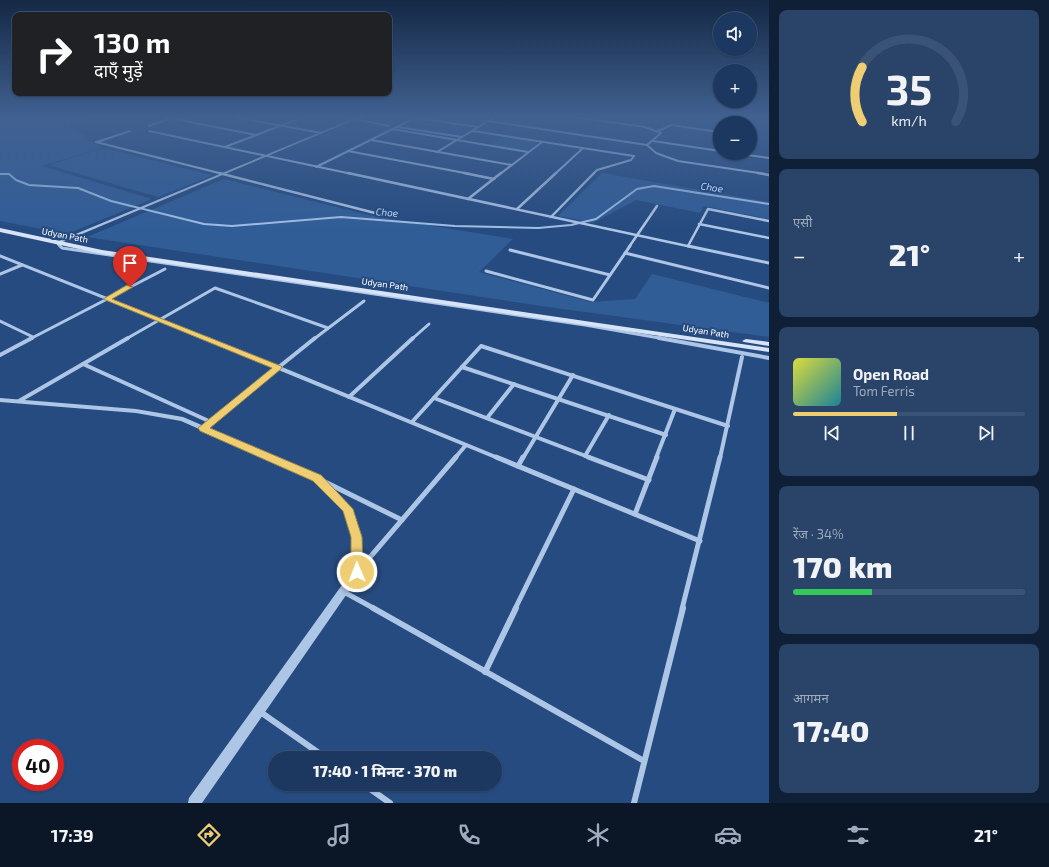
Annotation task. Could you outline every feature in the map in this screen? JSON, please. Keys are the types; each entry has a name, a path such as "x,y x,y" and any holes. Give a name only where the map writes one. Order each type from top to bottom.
{"main road":[{"name":"Udyan Path","path":"0,225 64,240 134,251 769,344"},
{"name":"Udyan Path","path":"0,230 110,253 769,350"}],"street":[{"path":"143,154 375,213"},
{"path":"258,154 769,263"},
{"path":"269,154 57,243 62,248 585,325 769,358"},
{"path":"315,167 341,154"},
{"path":"366,154 494,179"},
{"path":"451,154 512,165"},
{"path":"468,199 525,154"},
{"path":"517,209 576,154"},
{"path":"551,216 597,170 631,160 634,156 624,154"},
{"path":"660,154 678,161 769,175"},
{"path":"757,156 769,158"},
{"path":"486,271 593,300 657,206"},
{"path":"688,246 708,209 769,221"},
{"path":"699,224 769,238"},
{"path":"510,250 610,275"},
{"path":"625,253 769,288"},
{"path":"0,256 278,367 700,541"},
{"path":"0,274 22,265"},
{"path":"0,354 165,269"},
{"path":"19,401 215,288 328,328"},
{"path":"203,428 278,367 364,302"},
{"path":"0,321 33,337"},
{"path":"349,397 429,324"},
{"path":"412,422 481,346 728,426"},
{"path":"634,803 728,426 742,357"},
{"path":"83,364 211,422"},
{"path":"462,367 666,435"},
{"path":"518,466 572,375"},
{"path":"487,418 514,384"},
{"path":"434,398 649,480"},
{"path":"0,400 136,411 183,419 317,478 402,520"},
{"path":"635,514 675,409"},
{"path":"585,456 609,415"},
{"path":"194,803 357,572 466,445"},
{"path":"317,478 348,509 356,537 357,572"},
{"path":"485,672 574,489"},
{"path":"344,591 644,762"},
{"path":"258,711 316,751"},
{"path":"373,791 390,803"}],"shaded area":[{"path":"0,154 80,154 42,166 152,199 67,234 0,221"},
{"path":"83,154 130,154 211,176 158,197 49,165"},
{"path":"602,173 769,202 769,219 704,206 700,213 636,200 593,223 558,216"},
{"path":"224,179 373,216 513,239 479,272 591,302 635,299 652,274 769,303 769,337 548,307 87,237"}],"waterway":[{"name":"Choe","path":"0,174 9,174 16,180 29,185 78,188 111,201 204,224 232,226 341,217 455,226 538,228 571,225 596,219 637,189 654,186 769,204"}],"route":[{"path":"130,287 107,299 278,367 203,428 317,478 348,509 356,537 357,572"}]}
